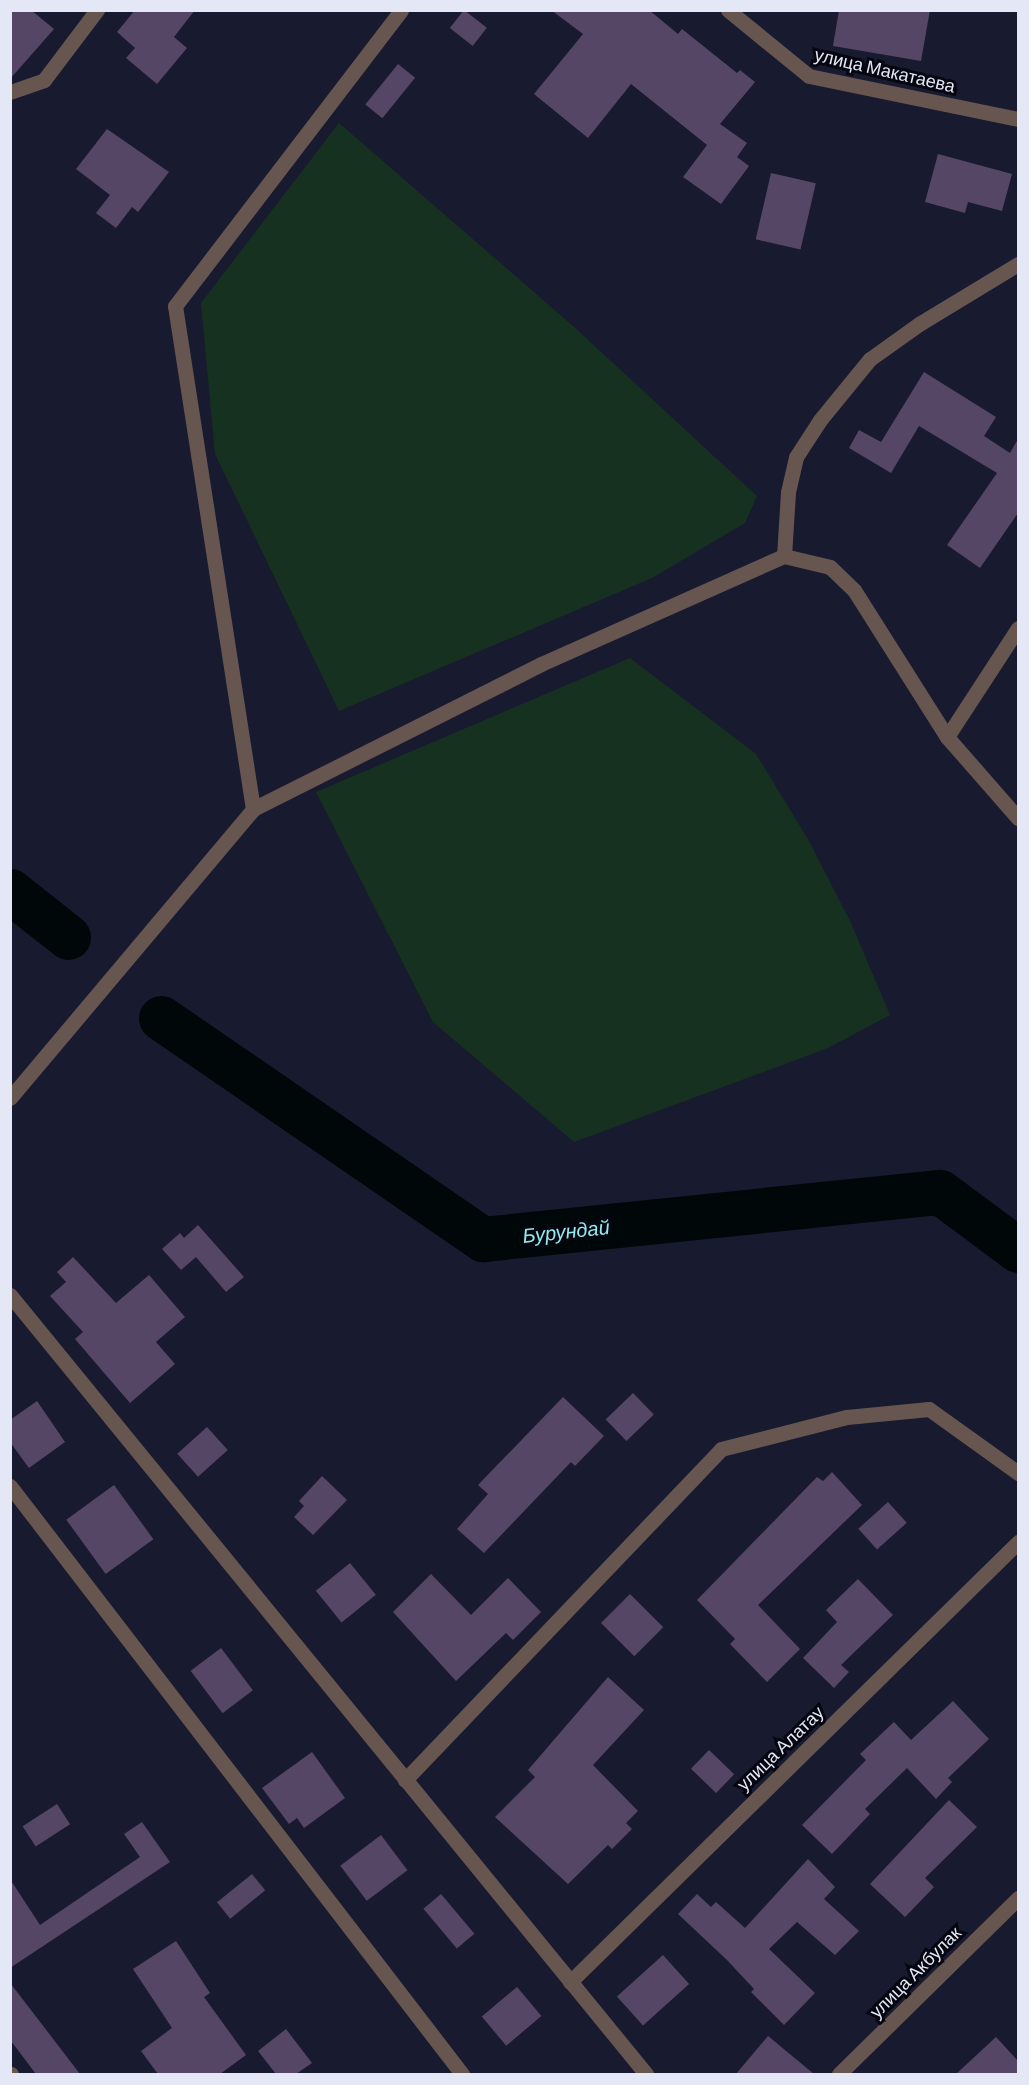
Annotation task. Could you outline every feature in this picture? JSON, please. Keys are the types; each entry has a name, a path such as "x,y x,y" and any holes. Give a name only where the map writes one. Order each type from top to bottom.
{"street":[{"path":"10,92 44,80 97,10"},
{"path":"253,809 175,306 401,10"},
{"name":"улица Макатаева","path":"728,10 809,76 1018,119"},
{"path":"783,556 788,492 796,457 820,420 870,359 919,324 1018,264"},
{"path":"10,1098 253,809 541,664 783,556 830,567 854,590 947,737 1018,818"},
{"path":"947,737 1018,628"},
{"path":"10,1296 646,2074"},
{"path":"405,1780 721,1449 847,1417 929,1409 1018,1473"},
{"path":"10,1486 462,2074"},
{"name":"улица Алатау","path":"570,1982 1018,1542"},
{"name":"улица Акбулак","path":"839,2074 1018,1898"}],"green space":[{"path":"339,123 573,326 757,496 745,523 652,578 339,711 215,454 201,303"},
{"path":"630,658 756,754 809,841 851,923 890,1015 828,1048 574,1142 433,1022 316,792"}],"building":[{"path":"10,10 31,10 54,29 10,79"},
{"path":"135,10 195,10 174,37 187,48 157,84 126,58 135,48 117,32"},
{"path":"464,10 487,28 473,46 450,28"},
{"path":"551,10 649,10 678,34 682,29 737,73 740,70 755,82 720,124 747,143 737,157 749,166 721,204 683,177 707,145 631,84 588,138 534,94 583,34"},
{"path":"839,10 930,10 921,61 833,46"},
{"path":"398,64 415,78 382,118 365,104"},
{"path":"107,129 169,172 138,212 132,207 116,228 96,213 110,195 76,169"},
{"path":"938,154 1012,174 1002,211 968,202 965,213 925,202"},
{"path":"771,173 816,183 801,250 756,239"},
{"path":"924,372 996,417 984,436 1010,453 1018,439 1018,513 980,568 947,545 997,473 919,426 891,473 849,448 859,430 881,442"},
{"path":"198,1225 244,1277 226,1292 196,1257 181,1270 162,1249 180,1233 184,1238"},
{"path":"73,1257 116,1303 149,1275 185,1317 156,1342 175,1364 130,1403 75,1339 83,1332 50,1296 66,1282 57,1272"},
{"path":"633,1393 654,1415 627,1441 606,1419"},
{"path":"563,1397 604,1436 575,1466 571,1462 484,1553 457,1529 488,1494 478,1485"},
{"path":"37,1401 65,1442 29,1468 10,1442 10,1420"},
{"path":"207,1427 228,1450 198,1477 177,1454"},
{"path":"832,1472 862,1505 758,1605 800,1649 767,1682 730,1644 735,1639 697,1600 817,1477 823,1481"},
{"path":"322,1476 347,1500 313,1535 294,1517 304,1506 299,1501"},
{"path":"114,1485 153,1539 106,1574 66,1520"},
{"path":"888,1502 907,1523 877,1550 858,1529"},
{"path":"350,1563 376,1595 342,1623 316,1591"},
{"path":"431,1574 471,1615 508,1578 541,1612 513,1640 506,1633 456,1681 393,1612"},
{"path":"858,1579 893,1615 841,1665 849,1672 834,1688 803,1658 837,1622 826,1610"},
{"path":"630,1594 663,1627 634,1656 601,1623"},
{"path":"221,1648 253,1690 223,1713 191,1671"},
{"path":"608,1677 644,1710 593,1765 638,1811 626,1823 632,1829 612,1849 608,1845 568,1884 495,1817 535,1777 528,1770"},
{"path":"953,1701 989,1739 948,1778 952,1782 936,1799 907,1768 865,1809 870,1814 832,1854 802,1825 866,1760 860,1754 894,1722 911,1740"},
{"path":"709,1750 734,1774 716,1793 691,1769"},
{"path":"312,1752 345,1798 304,1828 297,1818 289,1824 262,1788"},
{"path":"949,1800 977,1827 925,1878 934,1887 905,1917 870,1884"},
{"path":"57,1804 70,1824 36,1846 23,1826"},
{"path":"142,1822 170,1862 10,1968 10,1879 40,1925 140,1857 124,1834"},
{"path":"381,1835 407,1870 367,1901 340,1866"},
{"path":"808,1859 835,1887 824,1899 859,1931 835,1955 797,1922 769,1949 815,1993 784,2025 751,1992 754,1989 727,1960 678,1914 697,1894 711,1907 716,1902 745,1928"},
{"path":"252,1874 265,1890 230,1919 217,1902"},
{"path":"441,1894 474,1934 457,1949 423,1909"},
{"path":"176,1941 210,1993 204,1997 246,2055 220,2074 158,2074 141,2051 172,2028 133,1969"},
{"path":"663,1955 689,1984 643,2025 617,1996"},
{"path":"11,1984 80,2074 36,2074 11,2041"},
{"path":"517,1987 541,2016 506,2046 482,2017"},
{"path":"286,2029 312,2063 296,2074 276,2074 258,2051"},
{"path":"768,2036 814,2074 736,2074"},
{"path":"996,2037 1018,2061 1018,2074 956,2074"}],"waterway":[{"path":"10,891 68,937"},
{"name":"Бурундай","path":"161,1018 483,1239 940,1192 1018,1250"}]}
